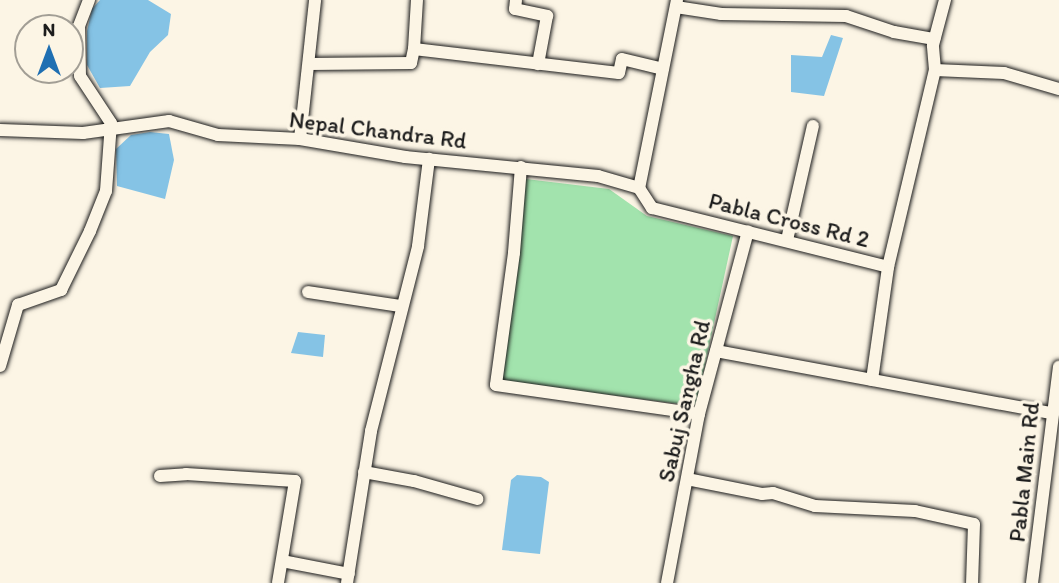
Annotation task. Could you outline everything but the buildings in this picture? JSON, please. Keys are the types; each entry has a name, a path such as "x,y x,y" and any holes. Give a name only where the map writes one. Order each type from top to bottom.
{"street":[{"path":"0,366 18,306 61,290 106,191 112,128 80,76 79,26 89,0"},
{"path":"300,139 315,0"},
{"path":"309,64 411,63 417,0"},
{"path":"516,0 515,9 547,16 538,64"},
{"name":"Pabla Cross Rd 2","path":"639,188 652,208 888,267 935,70 934,38 945,0"},
{"path":"639,188 676,3 721,14 846,16 894,32 934,38"},
{"path":"414,49 619,73 622,60 663,69"},
{"path":"935,70 1004,73 1059,89"},
{"name":"Nepal Chandra Rd","path":"0,131 83,133 169,121 218,135 300,139 429,159 598,176 639,188"},
{"path":"787,240 813,126"},
{"path":"282,561 348,578 364,472 401,306 418,246 429,159"},
{"path":"521,167 514,253 496,385 699,414"},
{"name":"Sabuj Sangha Rd","path":"667,583 699,414 748,231"},
{"path":"872,380 888,267"},
{"path":"308,292 401,306"},
{"path":"716,351 1051,413"},
{"name":"Pabla Main Rd","path":"1032,583 1058,371"},
{"path":"364,472 414,481 477,499"},
{"path":"160,476 186,474 295,481 278,583"},
{"path":"687,479 762,494 773,493 815,506 915,511 974,524 972,583"}],"green space":[{"path":"526,179 609,189 647,216 733,236 696,406 501,381"}],"water":[{"path":"100,0 148,0 171,14 168,35 150,52 130,86 100,88 87,65 87,31 92,9"},
{"path":"831,35 843,38 824,96 791,92 791,55 822,57"},
{"path":"150,132 169,134 174,160 165,199 117,186 116,149 131,135"},
{"path":"298,332 325,335 323,357 291,353"},
{"path":"517,475 541,477 549,482 540,554 502,550 511,480"}]}
